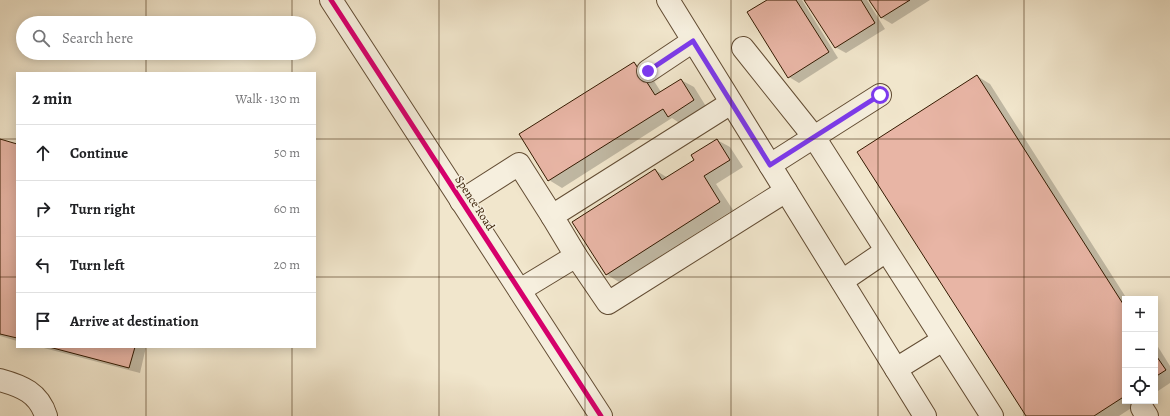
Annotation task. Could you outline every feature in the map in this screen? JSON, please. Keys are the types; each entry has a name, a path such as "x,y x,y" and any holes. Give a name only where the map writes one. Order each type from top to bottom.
{"street":[{"name":"Spence Road","path":"332,0 601,416"},
{"path":"668,0 925,416"},
{"path":"648,71 693,41"},
{"path":"743,48 814,137 992,416"},
{"path":"770,165 880,95"},
{"path":"552,216 731,102"},
{"path":"461,201 519,164 576,256 608,303 786,191"},
{"path":"842,280 886,251"},
{"path":"520,290 576,256"},
{"path":"896,369 943,340"},
{"path":"0,380 21,386 30,391 38,399 46,416"}],"building":[{"path":"767,0 796,0 829,52 788,78 747,12"},
{"path":"804,0 861,0 875,23 835,48"},
{"path":"869,0 910,0 881,18"},
{"path":"634,62 655,95 681,79 694,100 668,117 663,109 548,181 519,134"},
{"path":"977,75 1122,302 1122,398 1094,416 1026,416 857,152"},
{"path":"0,139 16,144 16,338 0,334"},
{"path":"717,139 730,160 704,176 720,202 606,275 572,222 655,169 662,180 694,160 691,155"},
{"path":"53,348 135,348 129,368"},
{"path":"1158,358 1166,370 1158,375"}],"cycle path":[{"path":"331,0 601,416"}],"route":[{"path":"648,71 693,41 770,165 880,95"}]}
